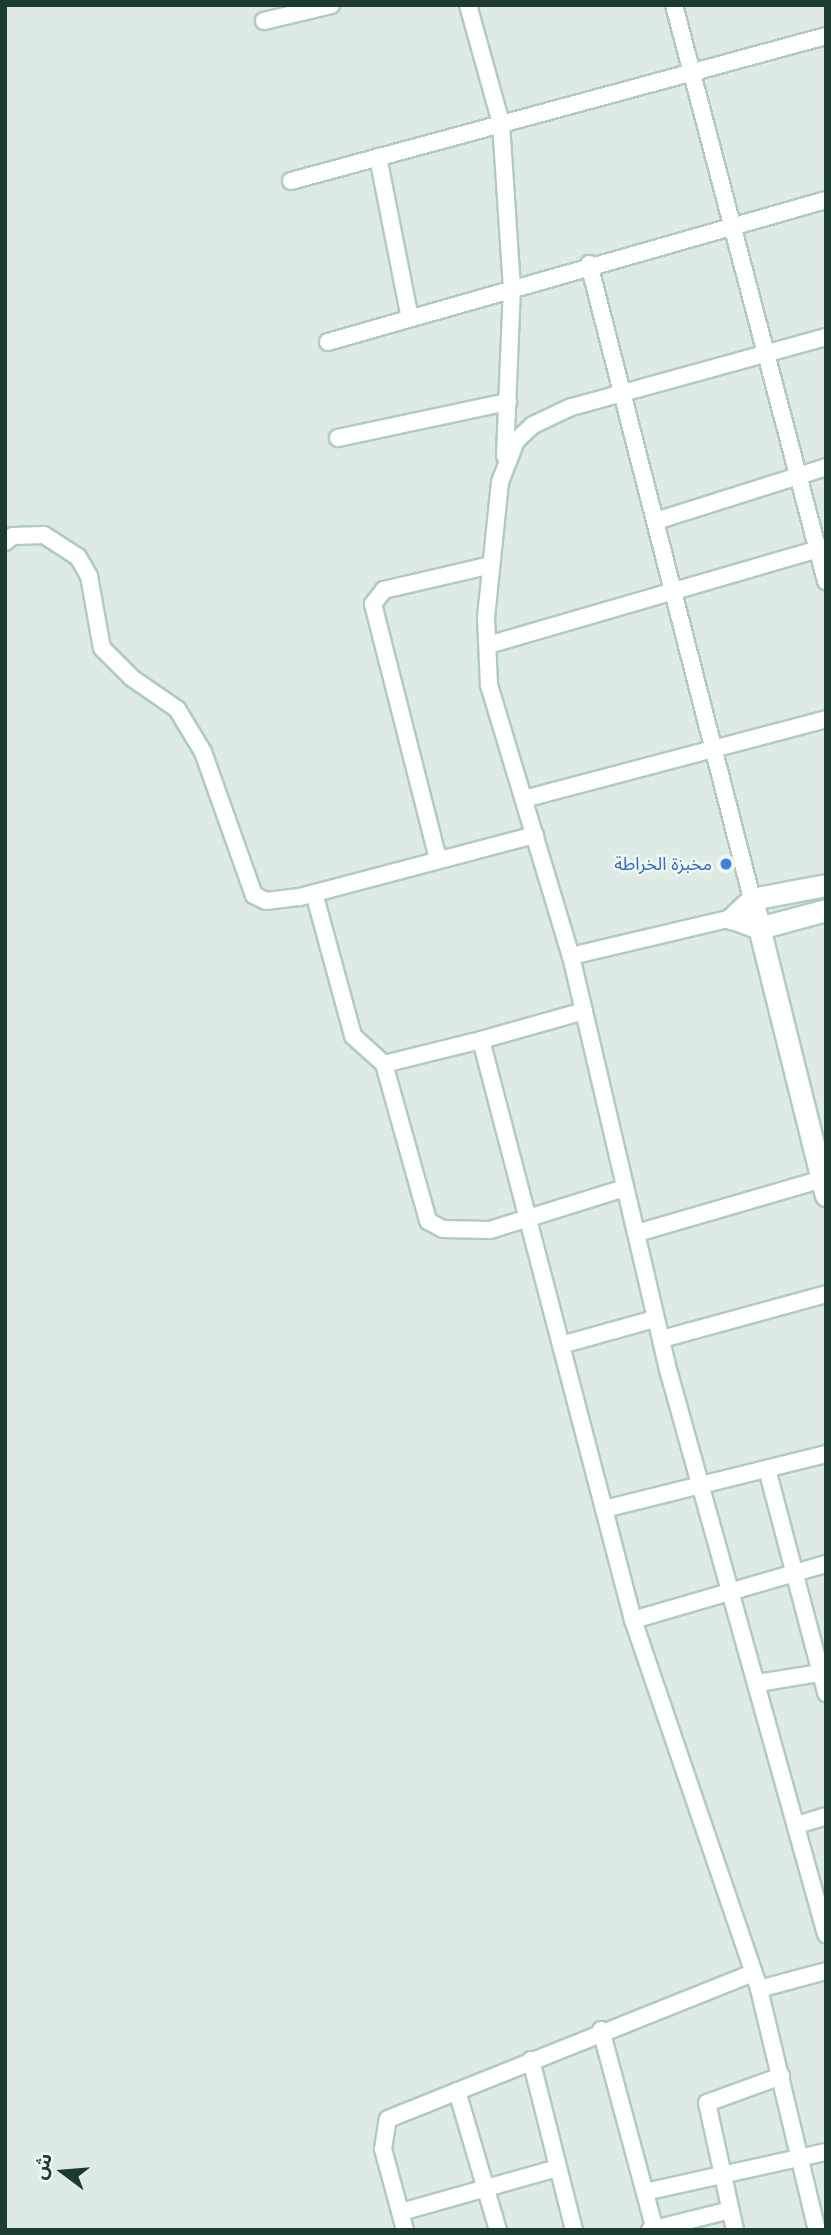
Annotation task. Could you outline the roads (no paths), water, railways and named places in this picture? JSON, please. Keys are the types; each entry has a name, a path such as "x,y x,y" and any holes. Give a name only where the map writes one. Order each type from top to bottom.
{"street":[{"path":"264,21 331,5"},
{"path":"468,5 501,123 512,288 505,462 487,566 489,685 571,956 622,1189 637,1233 655,1319 732,1588 826,1934"},
{"path":"674,5 695,75 798,476 822,548 826,581"},
{"path":"291,181 501,123 695,75 826,36"},
{"path":"378,157 410,318"},
{"path":"328,342 589,264 826,200"},
{"path":"589,264 656,522 670,589 715,749 825,1184 637,1233"},
{"path":"505,462 533,425 571,407 624,397 826,337"},
{"path":"338,438 508,402"},
{"path":"656,522 826,467"},
{"path":"5,542 13,536 44,535 78,556 89,576 102,648 132,678 177,709 203,752 254,895 279,901 534,835"},
{"path":"488,645 670,589 822,548"},
{"path":"438,859 373,604 384,590 487,566"},
{"path":"524,799 826,719"},
{"path":"571,956 732,918 752,899 826,885"},
{"path":"314,893 353,1036 384,1064 428,1221 471,1231 528,1219 622,1189"},
{"path":"732,918 759,928 826,910"},
{"path":"384,1064 584,1011"},
{"path":"481,1040 633,1620 759,1989 803,2157 817,2230"},
{"path":"662,1339 826,1294"},
{"path":"561,1345 655,1319"},
{"path":"604,1509 826,1454"},
{"path":"767,1469 823,1672 826,1693"},
{"path":"633,1620 732,1588 826,1564"},
{"path":"758,1683 823,1672"},
{"path":"797,1825 826,1816"},
{"path":"759,1989 826,1971"},
{"path":"405,2230 383,2149 385,2122 601,2030 753,1973"},
{"path":"601,2030 653,2229 730,2210"},
{"path":"531,2060 574,2230"},
{"path":"735,2230 707,2103 781,2077"},
{"path":"457,2091 498,2230"},
{"path":"645,2192 724,2177 826,2152"},
{"path":"401,2212 558,2168"}],"place":[{"name":"مخبزة الخراطة","path":"726,864"}]}
